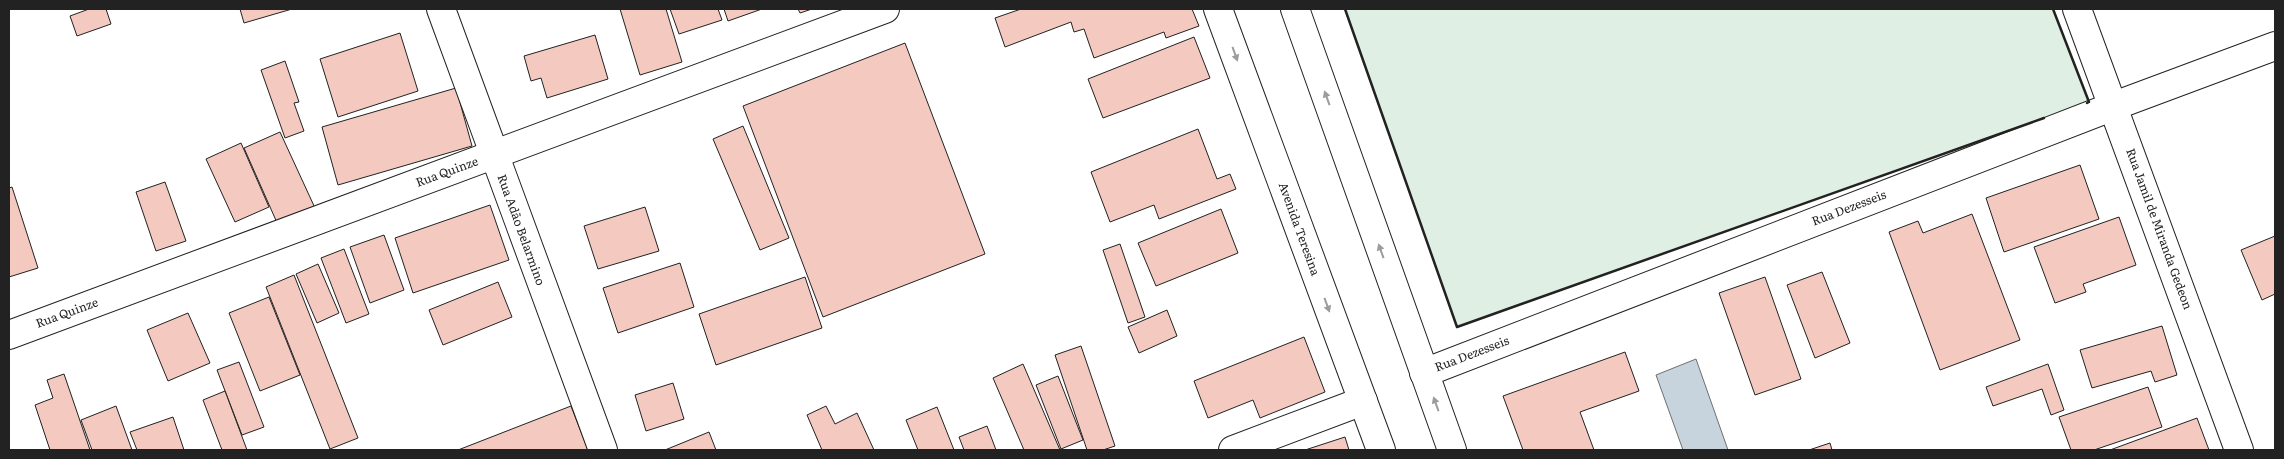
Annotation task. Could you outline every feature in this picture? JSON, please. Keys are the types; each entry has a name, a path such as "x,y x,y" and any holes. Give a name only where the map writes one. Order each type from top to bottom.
{"street":[{"name":"Rua Adão Belarmino","path":"441,9 603,450"},
{"name":"Rua Quinze","path":"9,335 885,9"},
{"name":"Avenida Teresina","path":"1218,9 1381,450"},
{"path":"1295,9 1452,450"},
{"name":"Rua Jamil de Miranda Gedeon","path":"2077,9 2239,450"},
{"name":"Rua Dezesseis","path":"1424,373 2114,106 2275,46"},
{"path":"1233,450 1363,401"}],"green space":[{"path":"1345,9 2053,9 2089,102 1457,327"}],"shaded area":[{"path":"1696,359 1728,450 1683,450 1656,375"}],"building":[{"path":"89,9 106,9 111,24 77,36 70,16"},
{"path":"240,9 292,9 244,23"},
{"path":"620,9 666,9 682,62 640,75"},
{"path":"670,9 718,9 722,20 679,34"},
{"path":"724,9 762,9 728,21"},
{"path":"798,9 812,9 800,13"},
{"path":"1021,9 1192,9 1199,26 1166,38 1164,32 1094,58 1084,29 1074,32 1071,22 1005,47 995,18"},
{"path":"400,33 418,91 338,117 320,59"},
{"path":"595,35 608,79 547,98 541,78 531,81 524,56"},
{"path":"1194,37 1210,78 1103,118 1088,79"},
{"path":"905,43 985,254 823,317 743,106"},
{"path":"285,61 299,102 294,103 304,131 285,138 261,70"},
{"path":"456,88 472,146 338,185 322,127"},
{"path":"743,126 789,238 760,250 713,139"},
{"path":"1198,129 1217,179 1230,174 1236,189 1159,219 1154,205 1110,222 1091,172"},
{"path":"280,132 315,208 278,225 244,148"},
{"path":"241,143 269,207 235,222 206,159"},
{"path":"2080,165 2099,219 2004,252 1986,198"},
{"path":"165,182 186,241 156,251 136,192"},
{"path":"12,187 38,268 9,277 9,188"},
{"path":"490,205 509,260 413,293 395,238"},
{"path":"645,207 659,251 598,269 584,226"},
{"path":"1221,209 1238,253 1156,286 1138,243"},
{"path":"1972,214 2020,340 1940,370 1889,232 1918,221 1923,233"},
{"path":"2119,217 2136,265 2083,284 2086,292 2055,303 2034,247"},
{"path":"384,235 404,290 370,303 350,247"},
{"path":"2275,236 2275,294 2262,300 2241,250"},
{"path":"1120,244 1145,317 1128,323 1103,250"},
{"path":"344,249 369,314 346,323 321,258"},
{"path":"680,263 694,307 618,333 603,288"},
{"path":"318,264 339,313 317,323 296,274"},
{"path":"1822,272 1850,343 1815,358 1787,285"},
{"path":"294,275 358,438 330,449 266,287"},
{"path":"805,277 822,328 716,365 699,314"},
{"path":"1765,277 1801,379 1755,395 1719,293"},
{"path":"498,282 512,317 443,345 429,310"},
{"path":"269,297 300,375 260,391 229,313"},
{"path":"1167,310 1177,336 1139,353 1128,327"},
{"path":"188,313 210,363 168,381 147,330"},
{"path":"2162,326 2177,375 2155,382 2151,371 2092,388 2080,350"},
{"path":"1304,337 1325,392 1260,418 1253,400 1208,418 1194,381"},
{"path":"1081,346 1115,446 1103,450 1087,450 1055,355"},
{"path":"1625,352 1639,391 1580,412 1594,450 1523,450 1503,396"},
{"path":"239,362 264,427 242,435 217,370"},
{"path":"1023,364 1060,450 1024,450 993,378"},
{"path":"2048,364 2064,410 2051,415 2042,389 1993,406 1986,387"},
{"path":"64,374 90,450 50,450 35,405 53,398 47,380"},
{"path":"1058,376 1083,440 1061,449 1036,385"},
{"path":"673,383 684,419 646,431 635,395"},
{"path":"2148,387 2162,427 2094,450 2071,450 2059,417"},
{"path":"225,391 247,450 222,450 203,400"},
{"path":"116,406 132,450 92,450 81,420"},
{"path":"571,406 588,450 458,450"},
{"path":"826,406 835,424 857,413 874,450 822,450 807,415"},
{"path":"937,407 954,450 918,450 906,420"},
{"path":"173,417 184,450 137,450 130,432"},
{"path":"2197,418 2209,450 2110,450"},
{"path":"987,426 996,450 964,450 959,437"},
{"path":"709,432 716,450 665,450"},
{"path":"1345,437 1349,450 1305,450"},
{"path":"1830,443 1832,450 1809,450"}],"wall":[{"path":"1345,9 1457,327 2044,118"},
{"path":"2053,9 2089,102 2087,103"}]}
